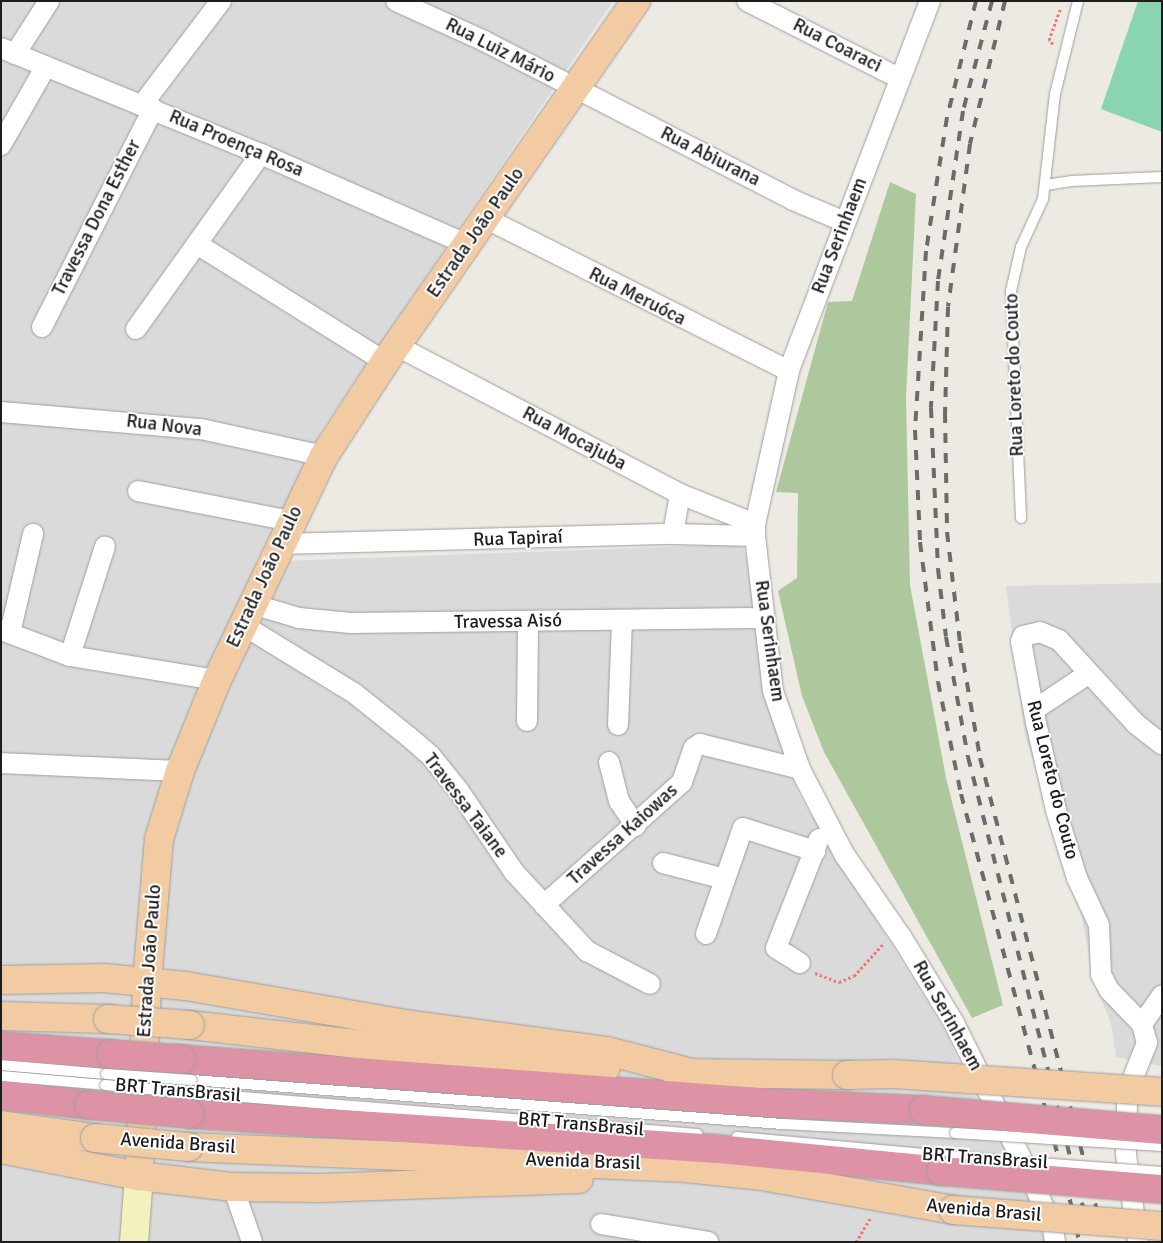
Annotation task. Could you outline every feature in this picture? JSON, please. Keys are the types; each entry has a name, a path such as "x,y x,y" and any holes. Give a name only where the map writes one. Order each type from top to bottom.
{"highway":[{"name":"Avenida Brasil","path":"1,1046 103,1080 191,1104 699,1148 948,1164 1162,1189"},
{"name":"Avenida Brasil","path":"1,1095 187,1070 924,1110 1162,1130"}],"main road":[{"name":"Estrada João Paulo","path":"134,1242 139,1176 147,982 159,839 180,771 217,680 286,532 324,456 391,354 487,219 636,1"},
{"path":"1,980 65,978 147,982 232,993 459,1032 607,1051 695,1074"},
{"path":"1,1016 108,1019 190,1025 488,1058 695,1074 893,1074 1162,1092"},
{"name":"Avenida Brasil","path":"1,1125 95,1138 190,1147 638,1164 723,1171 953,1210 1162,1226"},
{"path":"1,1149 139,1176 233,1187 320,1188 619,1179 723,1171"}],"street":[{"name":"Travessa Dona Esther","path":"42,327 147,107 221,1"},
{"name":"Rua Luiz Mário","path":"396,1 576,89"},
{"name":"Rua Coaraci","path":"748,1 899,78"},
{"name":"Rua Serinhaem","path":"930,1 899,78 789,371 755,530 773,691 800,769 825,820 954,1022 1033,1182 1053,1229 1055,1242"},
{"path":"8,51 46,2"},
{"name":"Rua Proença Rosa","path":"8,51 45,68 261,154 468,244"},
{"path":"1,145 45,68"},
{"name":"Rua Abiurana","path":"576,89 793,200 845,222"},
{"path":"136,329 261,154"},
{"name":"Rua Meruóca","path":"487,219 789,371"},
{"name":"Rua Mocajuba","path":"197,244 391,354 755,530"},
{"name":"Rua Nova","path":"1,412 201,430 324,456"},
{"name":"Rua Tapiraí","path":"138,491 286,532 673,534 755,530"},
{"path":"673,534 680,494"},
{"path":"33,534 6,631 70,656 217,680"},
{"path":"70,656 105,546"},
{"name":"Travessa Aisó","path":"248,615 299,618 327,622 528,622 765,618"},
{"name":"Travessa Taiane","path":"248,615 354,693 430,755 459,791 514,872 588,951 650,984"},
{"path":"618,725 622,620"},
{"path":"527,721 528,622"},
{"name":"Rua Loreto do Couto","path":"1088,674 1059,640 1040,632 1028,633 1021,641 1034,710 1068,852 1099,925 1101,974 1109,990 1150,1039"},
{"path":"1034,710 1088,674 1136,724 1162,744"},
{"name":"Travessa Kaiowas","path":"544,905 636,826 682,782 694,748 700,744 800,769"},
{"path":"609,762 619,801 636,826"},
{"path":"1,763 180,771"},
{"path":"800,963 776,948 815,851 825,820"},
{"path":"706,934 743,828 815,851"},
{"path":"663,863 725,880"},
{"path":"1138,1242 1126,1154 1126,1104 1128,1090 1150,1039 1162,995"},
{"path":"233,1187 252,1242"},
{"path":"600,1224 708,1242"}],"lane":[{"name":"Rua Loreto do Couto","path":"1021,518 1011,291 1022,247 1036,218 1046,185 1055,94 1078,1"},
{"path":"1046,185 1071,181 1162,177"},
{"name":"BRT TransBrasil","path":"1,1065 103,1080"},
{"name":"BRT TransBrasil","path":"187,1070 783,1124 1162,1146"},
{"name":"BRT TransBrasil","path":"1,1076 103,1080"},
{"name":"BRT TransBrasil","path":"191,1104 710,1135"},
{"name":"BRT TransBrasil","path":"730,1137 948,1164 1162,1172"}],"path":[{"path":"800,963 822,978 839,982 854,976 896,930"},
{"path":"856,1242 881,1199"}],"shaded area":[{"path":"1,1 613,1 323,428 256,562 743,544 758,622 769,706 799,795 945,1031 973,1093 1031,1186 1045,1242 1,1242"},
{"path":"1162,583 1162,1066 1116,1057 1111,1023 1096,987 1075,886 1025,736 1006,586"}],"green space":[{"path":"1138,1 1162,1 1162,132 1101,109"},
{"path":"890,182 916,194 906,398 910,585 946,778 1003,1005 972,1018 824,752 802,696 778,591 797,578 798,493 776,492 828,302 852,301"}],"railway":[{"path":"976,1 947,117 926,251 915,430 920,542 938,682 961,794 1072,1208 1079,1242"},
{"path":"992,1 963,111 938,281 931,408 938,569 946,637 968,757 1092,1242"},
{"path":"1005,1 970,144 948,307 945,413 947,532 960,643 980,758 1105,1242"}]}
